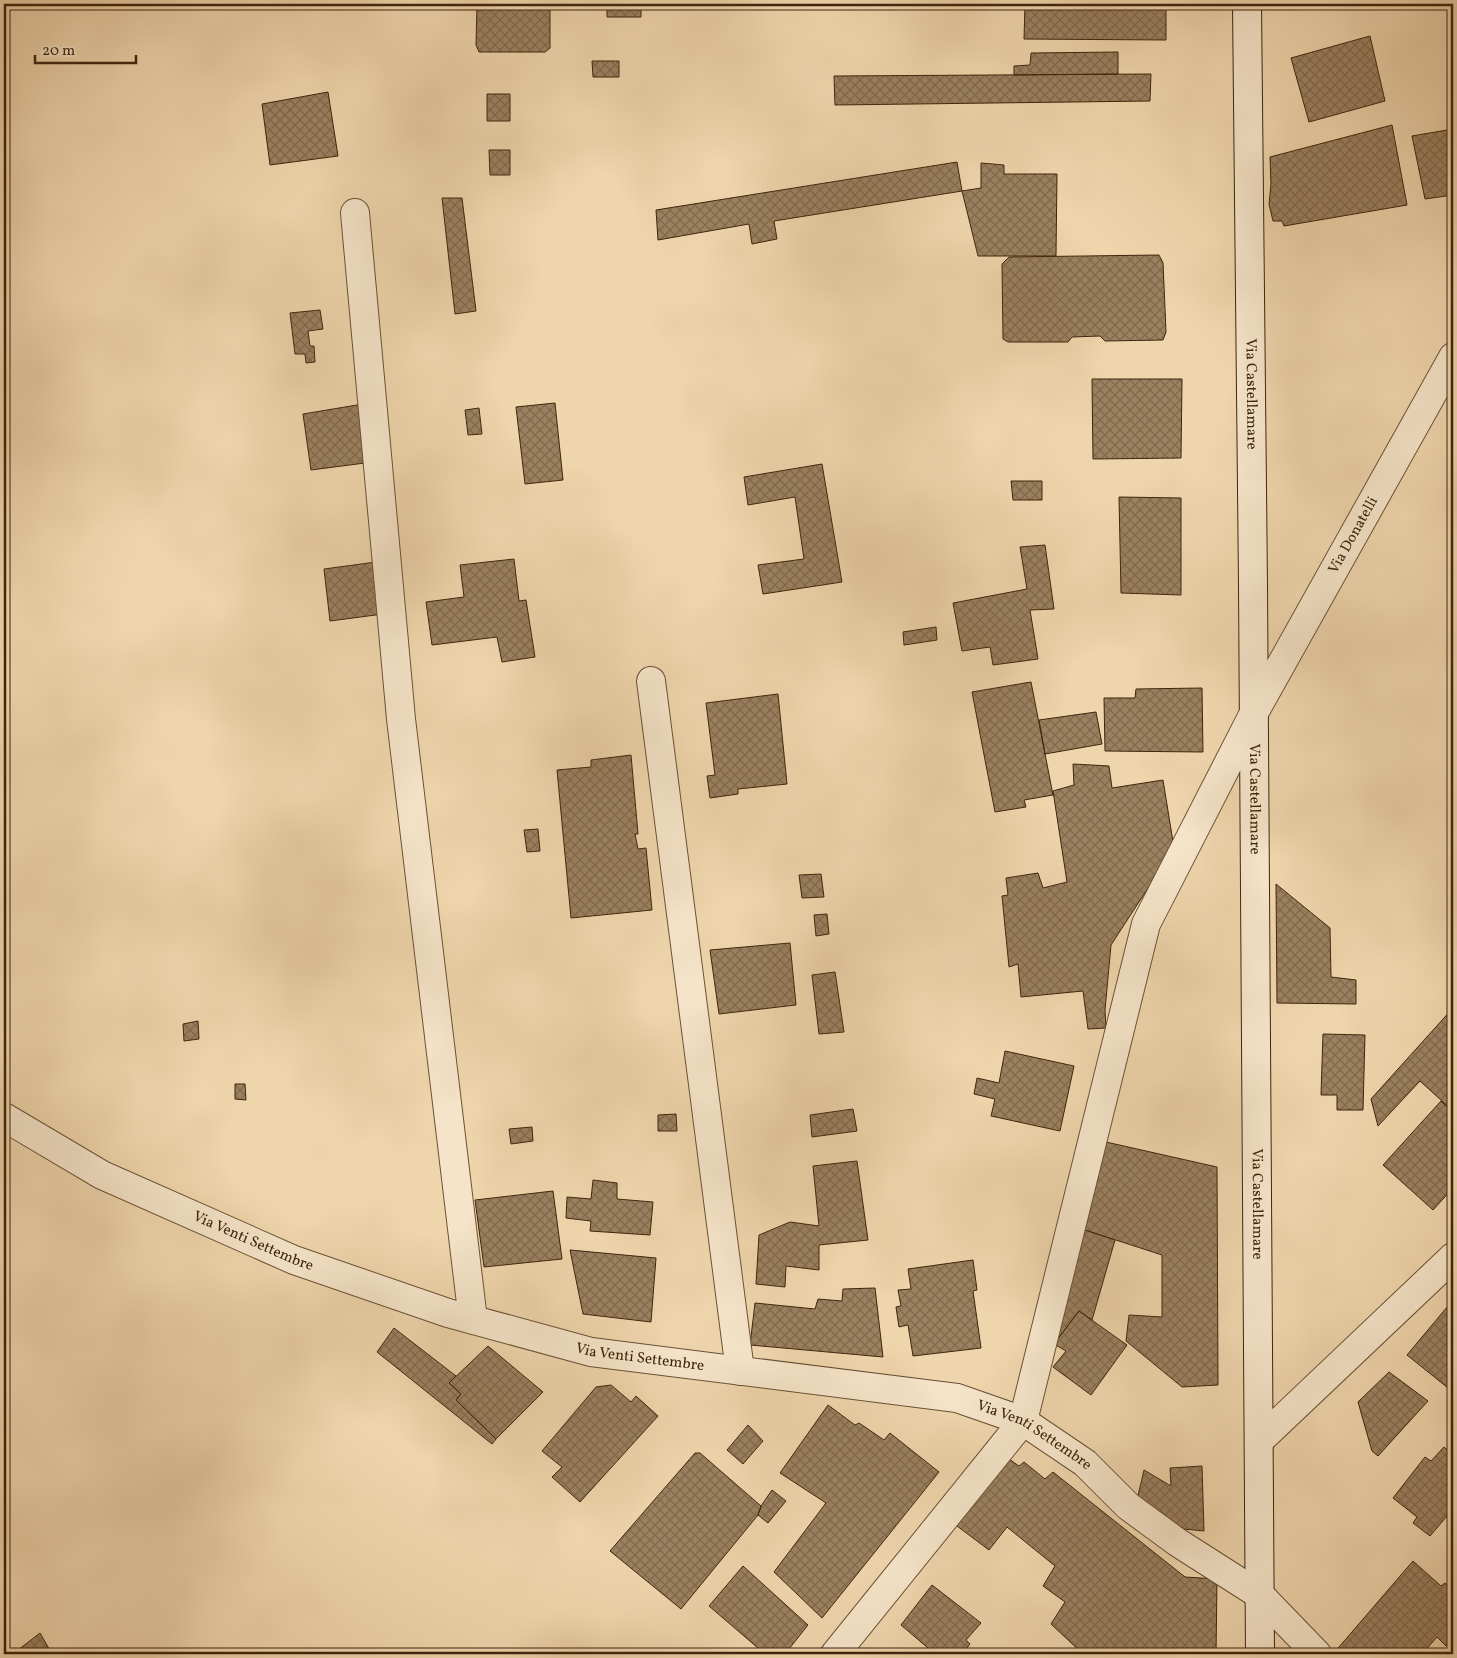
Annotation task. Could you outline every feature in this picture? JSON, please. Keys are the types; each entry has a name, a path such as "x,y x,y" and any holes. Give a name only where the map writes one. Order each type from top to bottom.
{"street":[{"name":"Via Castellamare","path":"1247,4 1260,1654"},
{"path":"355,213 401,719 473,1320"},
{"name":"Via Donatelli","path":"1023,1421 1146,924 1254,713 1453,357"},
{"path":"651,681 740,1370"},
{"name":"Via Venti Settembre","path":"4,1117 102,1175 294,1260 448,1314 591,1352 958,1398 1023,1421 1085,1463 1128,1506 1176,1542 1260,1595 1317,1654"},
{"path":"1259,1441 1453,1257"},
{"path":"835,1654 1023,1421"}],"building":[{"path":"477,4 550,4 550,48 545,52 479,52 476,45"},
{"path":"607,4 641,4 641,17 607,17"},
{"path":"1025,4 1166,4 1166,40 1024,39"},
{"path":"1370,36 1385,101 1309,122 1291,58"},
{"path":"1118,52 1118,74 1014,75 1014,66 1030,65 1031,53"},
{"path":"592,61 619,61 619,77 593,77"},
{"path":"1151,74 1150,101 835,105 834,76"},
{"path":"328,92 338,156 270,165 262,104"},
{"path":"487,94 510,94 510,121 487,121"},
{"path":"1392,125 1407,205 1284,226 1282,221 1273,221 1269,204 1271,184 1270,157"},
{"path":"1453,129 1453,195 1425,199 1412,136"},
{"path":"489,150 510,150 510,175 490,175"},
{"path":"957,162 962,191 774,221 777,239 752,244 749,224 658,240 656,210"},
{"path":"981,163 1004,165 1004,174 1057,174 1056,256 978,256 962,191 981,188"},
{"path":"442,198 462,198 476,311 455,314"},
{"path":"1159,255 1163,263 1166,332 1163,340 1105,341 1100,336 1072,337 1068,342 1008,342 1003,339 1002,264 1009,257"},
{"path":"320,310 323,329 308,331 310,346 314,346 315,362 306,363 305,354 295,354 290,313"},
{"path":"1092,379 1182,379 1181,458 1093,459"},
{"path":"555,403 563,480 525,484 516,407"},
{"path":"363,404 365,463 311,470 303,414"},
{"path":"479,408 482,434 468,435 465,410"},
{"path":"822,464 842,582 763,594 758,565 804,559 795,497 748,505 744,477"},
{"path":"1011,481 1042,481 1042,500 1013,500"},
{"path":"1119,497 1181,498 1181,595 1121,593"},
{"path":"1045,545 1054,609 1030,610 1038,659 993,665 990,647 962,651 953,603 1027,589 1020,547"},
{"path":"514,559 519,601 526,600 535,657 502,662 497,637 432,645 426,602 464,597 460,565"},
{"path":"376,562 383,614 330,621 324,569"},
{"path":"936,627 937,640 904,645 903,632"},
{"path":"1031,682 1053,795 1024,800 1026,807 995,812 972,692"},
{"path":"1202,688 1203,752 1105,751 1104,698 1135,698 1136,689"},
{"path":"778,694 787,784 738,789 738,794 710,798 707,776 715,775 706,703"},
{"path":"1096,712 1102,744 1045,754 1039,720"},
{"path":"631,755 638,834 635,834 638,849 646,848 652,910 571,918 557,770 591,767 591,760"},
{"path":"1073,764 1109,766 1112,788 1163,780 1174,848 1111,945 1105,1010 1106,1028 1088,1029 1083,991 1021,997 1018,964 1009,967 1002,896 1008,895 1006,878 1038,873 1043,888 1067,882 1053,791 1074,785"},
{"path":"538,829 540,851 527,852 524,830"},
{"path":"821,874 824,897 802,898 799,875"},
{"path":"1276,884 1330,928 1331,977 1356,980 1356,1004 1277,1003"},
{"path":"827,914 829,934 816,936 814,915"},
{"path":"790,943 796,1005 719,1014 710,950"},
{"path":"835,972 844,1032 819,1034 812,975"},
{"path":"1453,1008 1453,1111 1420,1081 1378,1126 1371,1099"},
{"path":"198,1021 199,1039 184,1041 183,1024"},
{"path":"1323,1034 1365,1035 1363,1110 1337,1110 1337,1095 1321,1095"},
{"path":"1005,1051 1074,1066 1060,1131 991,1116 995,1099 974,1094 977,1078 999,1083"},
{"path":"235,1084 245,1084 246,1100 235,1099"},
{"path":"1441,1101 1453,1113 1453,1188 1433,1210 1383,1165"},
{"path":"853,1109 857,1131 812,1137 810,1115"},
{"path":"676,1114 677,1131 658,1131 658,1115"},
{"path":"532,1127 533,1141 511,1144 509,1129"},
{"path":"1106,1142 1217,1167 1218,1385 1182,1387 1126,1341 1129,1315 1162,1317 1162,1255 1085,1230"},
{"path":"857,1161 868,1240 819,1245 819,1270 786,1266 785,1287 756,1284 759,1235 790,1222 819,1226 813,1166"},
{"path":"593,1180 617,1183 617,1199 653,1202 650,1235 590,1231 591,1221 566,1218 567,1197 591,1199"},
{"path":"553,1191 562,1259 484,1267 475,1200"},
{"path":"1085,1230 1115,1240 1092,1320 1079,1311 1054,1344 1050,1340"},
{"path":"570,1250 656,1258 651,1322 583,1314"},
{"path":"973,1260 977,1290 973,1291 981,1348 913,1356 908,1325 899,1327 896,1307 901,1306 898,1290 911,1289 908,1269"},
{"path":"875,1288 883,1357 750,1345 755,1303 815,1309 818,1299 842,1301 843,1289"},
{"path":"1453,1300 1453,1392 1407,1355"},
{"path":"1079,1311 1127,1345 1091,1395 1053,1367 1066,1351 1054,1344"},
{"path":"394,1328 456,1376 449,1383 461,1394 456,1400 496,1439 492,1444 377,1352"},
{"path":"488,1346 543,1392 496,1439 456,1400 461,1394 449,1383"},
{"path":"1389,1372 1428,1401 1378,1456 1372,1451 1358,1402"},
{"path":"611,1385 631,1402 636,1396 658,1416 580,1502 552,1477 562,1467 542,1451 596,1387"},
{"path":"828,1405 855,1425 859,1423 884,1440 890,1433 939,1472 822,1618 774,1572 826,1503 780,1473"},
{"path":"748,1425 763,1441 743,1464 727,1450"},
{"path":"1444,1447 1453,1455 1453,1509 1430,1536 1413,1523 1417,1517 1393,1498 1425,1457 1431,1461"},
{"path":"695,1453 700,1453 761,1506 758,1515 681,1609 610,1551"},
{"path":"1009,1459 1019,1466 1024,1462 1045,1479 1053,1472 1185,1577 1217,1579 1216,1654 1083,1654 1051,1624 1065,1602 1043,1586 1055,1566 1007,1527 989,1550 953,1523"},
{"path":"1202,1466 1204,1531 1184,1529 1137,1500 1144,1470 1171,1486 1170,1468"},
{"path":"772,1490 786,1501 768,1523 758,1515 761,1506"},
{"path":"1413,1561 1441,1586 1445,1583 1453,1589 1453,1637 1446,1646 1437,1637 1422,1654 1333,1654"},
{"path":"743,1566 808,1625 785,1654 765,1654 709,1606"},
{"path":"932,1585 981,1623 966,1640 970,1644 962,1654 935,1654 901,1625"},
{"path":"40,1633 52,1654 13,1654"}]}
